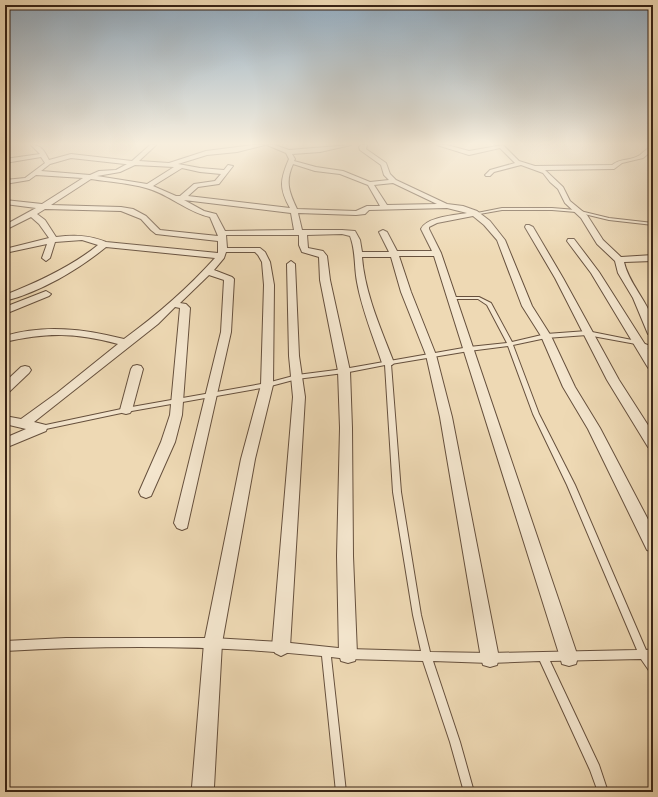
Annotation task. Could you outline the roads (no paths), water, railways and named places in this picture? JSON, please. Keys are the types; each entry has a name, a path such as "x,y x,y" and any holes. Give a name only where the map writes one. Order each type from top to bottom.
{"street":[{"path":"5,182 12,185 19,182"},
{"path":"5,228 46,206 82,182"},
{"path":"24,423 61,396 154,322 208,272 222,245 213,216 201,213 179,198 148,186 123,182"},
{"path":"148,186 154,182"},
{"path":"179,198 197,184 218,182"},
{"path":"284,182 285,192 294,210 305,250 320,253 323,256 325,280 344,371 346,428 345,556 348,654"},
{"path":"364,182 370,184 384,182"},
{"path":"397,182 447,206"},
{"path":"552,182 561,188 564,198 584,217 600,242 619,260 622,273 638,298 653,334"},
{"path":"370,184 385,208"},
{"path":"179,198 260,208 356,213 362,212 367,208 447,206 460,208 474,214 487,223 501,240 528,306 546,336 569,387 594,428 653,545"},
{"path":"5,202 60,208 105,207 131,211 146,219 154,231 222,245 256,250 262,254 266,262 268,285 267,385 248,459 225,574 213,644 203,787"},
{"path":"32,214 42,222 53,240"},
{"path":"474,214 435,221 426,226 425,229 436,253 469,349 569,657"},
{"path":"529,227 612,380 653,444"},
{"path":"5,251 53,240 91,238 104,244 222,245 300,232 352,233 355,238 359,270 368,307 388,363"},
{"path":"383,232 394,254 406,292 431,355 446,417 490,658"},
{"path":"46,258 53,240"},
{"path":"571,241 595,272 653,366"},
{"path":"5,298 22,292 83,261 104,244"},
{"path":"357,255 436,253"},
{"path":"619,260 651,260"},
{"path":"282,647 299,397 294,356 291,264"},
{"path":"182,523 226,332 229,281 227,277 208,272"},
{"path":"5,312 46,294"},
{"path":"146,492 174,422 184,308 183,306 172,304"},
{"path":"5,339 26,333 47,331 83,334 126,343"},
{"path":"126,410 137,369"},
{"path":"5,389 25,370"},
{"path":"5,420 41,428"},
{"path":"5,443 41,428"}],"lane":[{"path":"474,214 509,209 552,209 576,211 603,218 653,224"},
{"path":"451,298 479,298 486,301 510,344 536,414 571,485 643,654 653,670"},
{"path":"41,428 126,410 267,385 297,377 344,371 469,349 510,344 546,336 587,333 637,342 653,349"},
{"path":"388,363 397,492 417,615 426,655 455,742 469,792"},
{"path":"5,646 66,643 213,644 282,647 326,653 490,658 653,654"},
{"path":"326,653 341,792"},
{"path":"543,657 592,763 603,792"}]}
